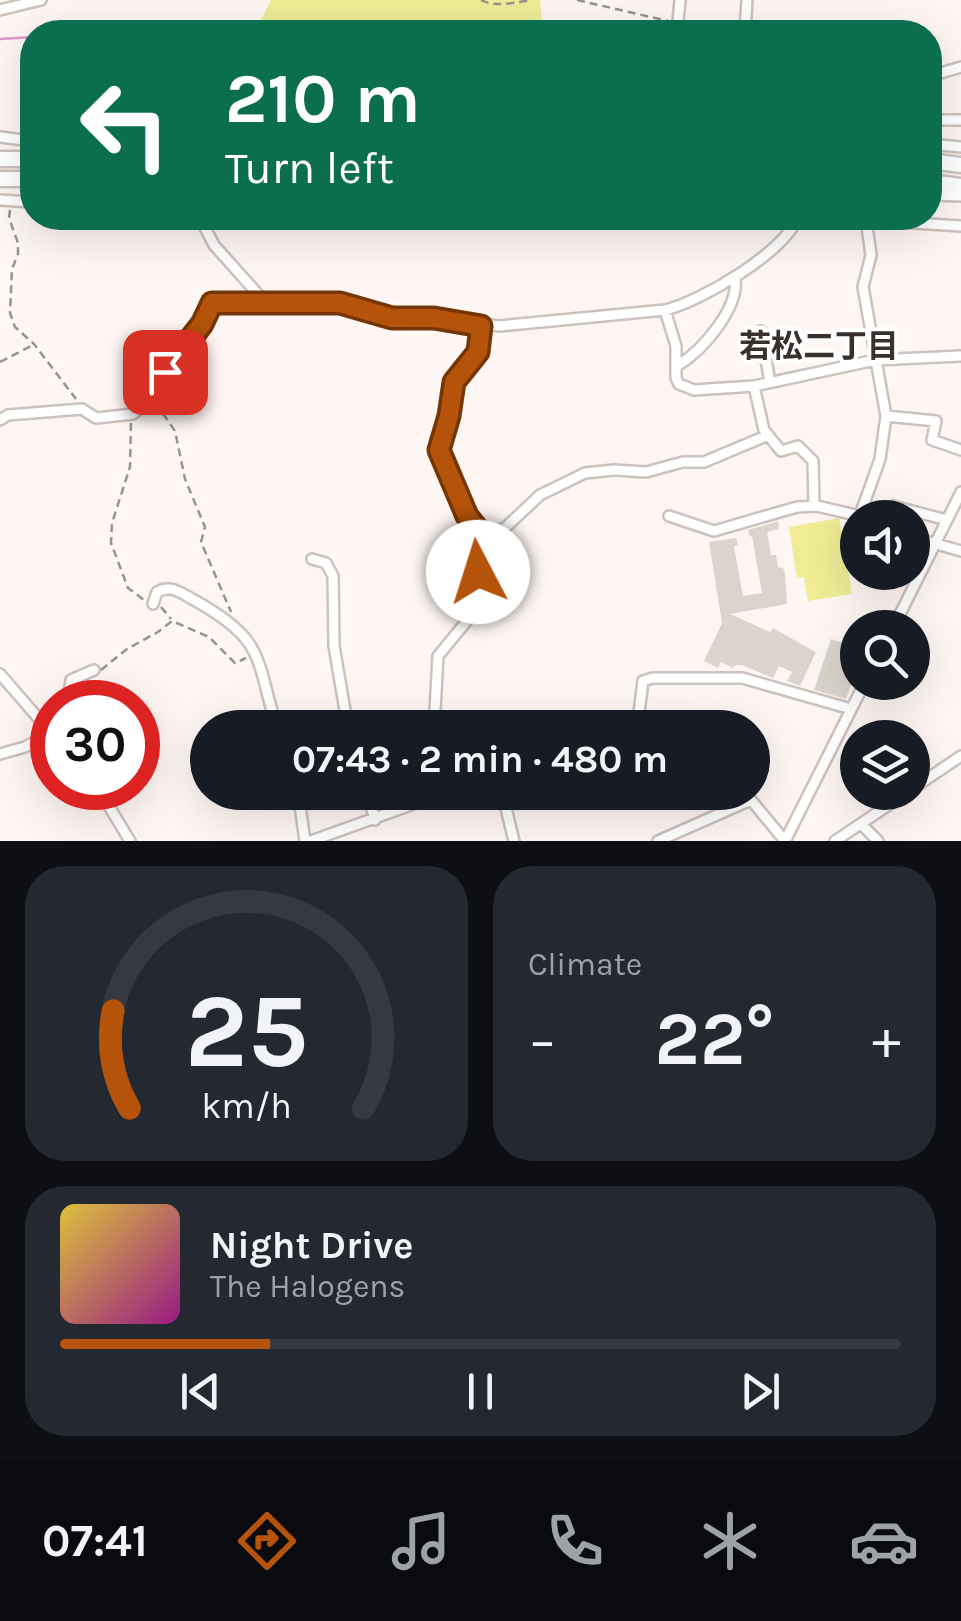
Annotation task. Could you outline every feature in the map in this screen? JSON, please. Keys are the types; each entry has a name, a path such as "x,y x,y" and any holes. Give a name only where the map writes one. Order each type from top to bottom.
{"street":[{"path":"0,10 40,0"},
{"path":"206,230 214,245 264,301"},
{"path":"0,420 8,416 82,410 96,418 133,414 145,405 202,324 212,303 340,303 392,318 434,318 481,326 665,310 691,303 735,277 790,230"},
{"path":"868,230 871,255 864,288 886,416 880,459 868,500"},
{"path":"677,366 697,354 718,324 736,293 735,277"},
{"path":"665,310 674,338 677,382 694,390 754,386 875,360 961,356"},
{"path":"435,710 438,656 466,622 483,536 467,516 439,450 454,382 478,352 481,326"},
{"path":"761,331 770,382"},
{"path":"754,386 766,436 780,452 798,446 813,461 814,506"},
{"path":"886,416 936,422 932,440 961,450"},
{"path":"483,536 505,528 540,494 585,473 646,472 683,462 704,462 766,436"},
{"path":"902,610 961,492"},
{"path":"669,516 714,531 771,513 814,506 840,511"},
{"path":"930,516 947,520"},
{"path":"930,544 961,552"},
{"path":"312,559 326,564 333,576 334,646 345,710"},
{"path":"153,604 157,592 164,588 224,616 259,657 272,710"},
{"path":"71,680 94,670"},
{"path":"0,674 30,708"},
{"path":"639,710 643,682 653,678 742,678 851,710"},
{"path":"658,841 750,800 785,841 856,700"},
{"path":"0,754 30,742"},
{"path":"930,777 960,757"},
{"path":"111,810 130,841"},
{"path":"302,810 308,841 399,810"},
{"path":"373,810 376,820"},
{"path":"506,810 514,841"},
{"path":"835,841 882,810"},
{"path":"861,824 878,841"}],"path":[{"path":"481,0 485,4 532,0"},
{"path":"577,0 648,20"},
{"path":"6,199 8,218 18,243 12,269 10,314 15,327 67,384 82,410"},
{"path":"0,362 34,344"},
{"path":"145,405 164,415 175,431 185,479 206,527 202,542 237,628"},
{"path":"133,414 130,467 112,522 111,543 128,588 140,599 164,608 172,620 209,637 234,663 250,657"},
{"path":"94,670 103,670 126,649 172,620"}],"shaded area":[{"path":"271,0 540,0 542,20 261,20"},
{"path":"839,518 840,590 851,590 852,594 808,601 804,577 797,578 789,527"}],"building":[{"path":"778,521 779,529 767,532 771,555 776,555 778,567 785,574 787,604 730,614 770,632 773,628 816,652 800,686 787,681 792,672 779,666 773,678 742,665 733,668 721,662 718,668 704,661 722,623 709,542 736,538 743,596 762,593 748,530"},
{"path":"831,639 840,642 840,697 814,690"}],"waterway":[{"path":"0,39 20,38"}],"district":[{"name":"若松二丁目","path":"819,346"}],"route":[{"path":"165,372 202,324 212,303 340,303 392,318 434,318 481,326 478,352 454,382 439,450 467,516 483,536 478,572"}]}
